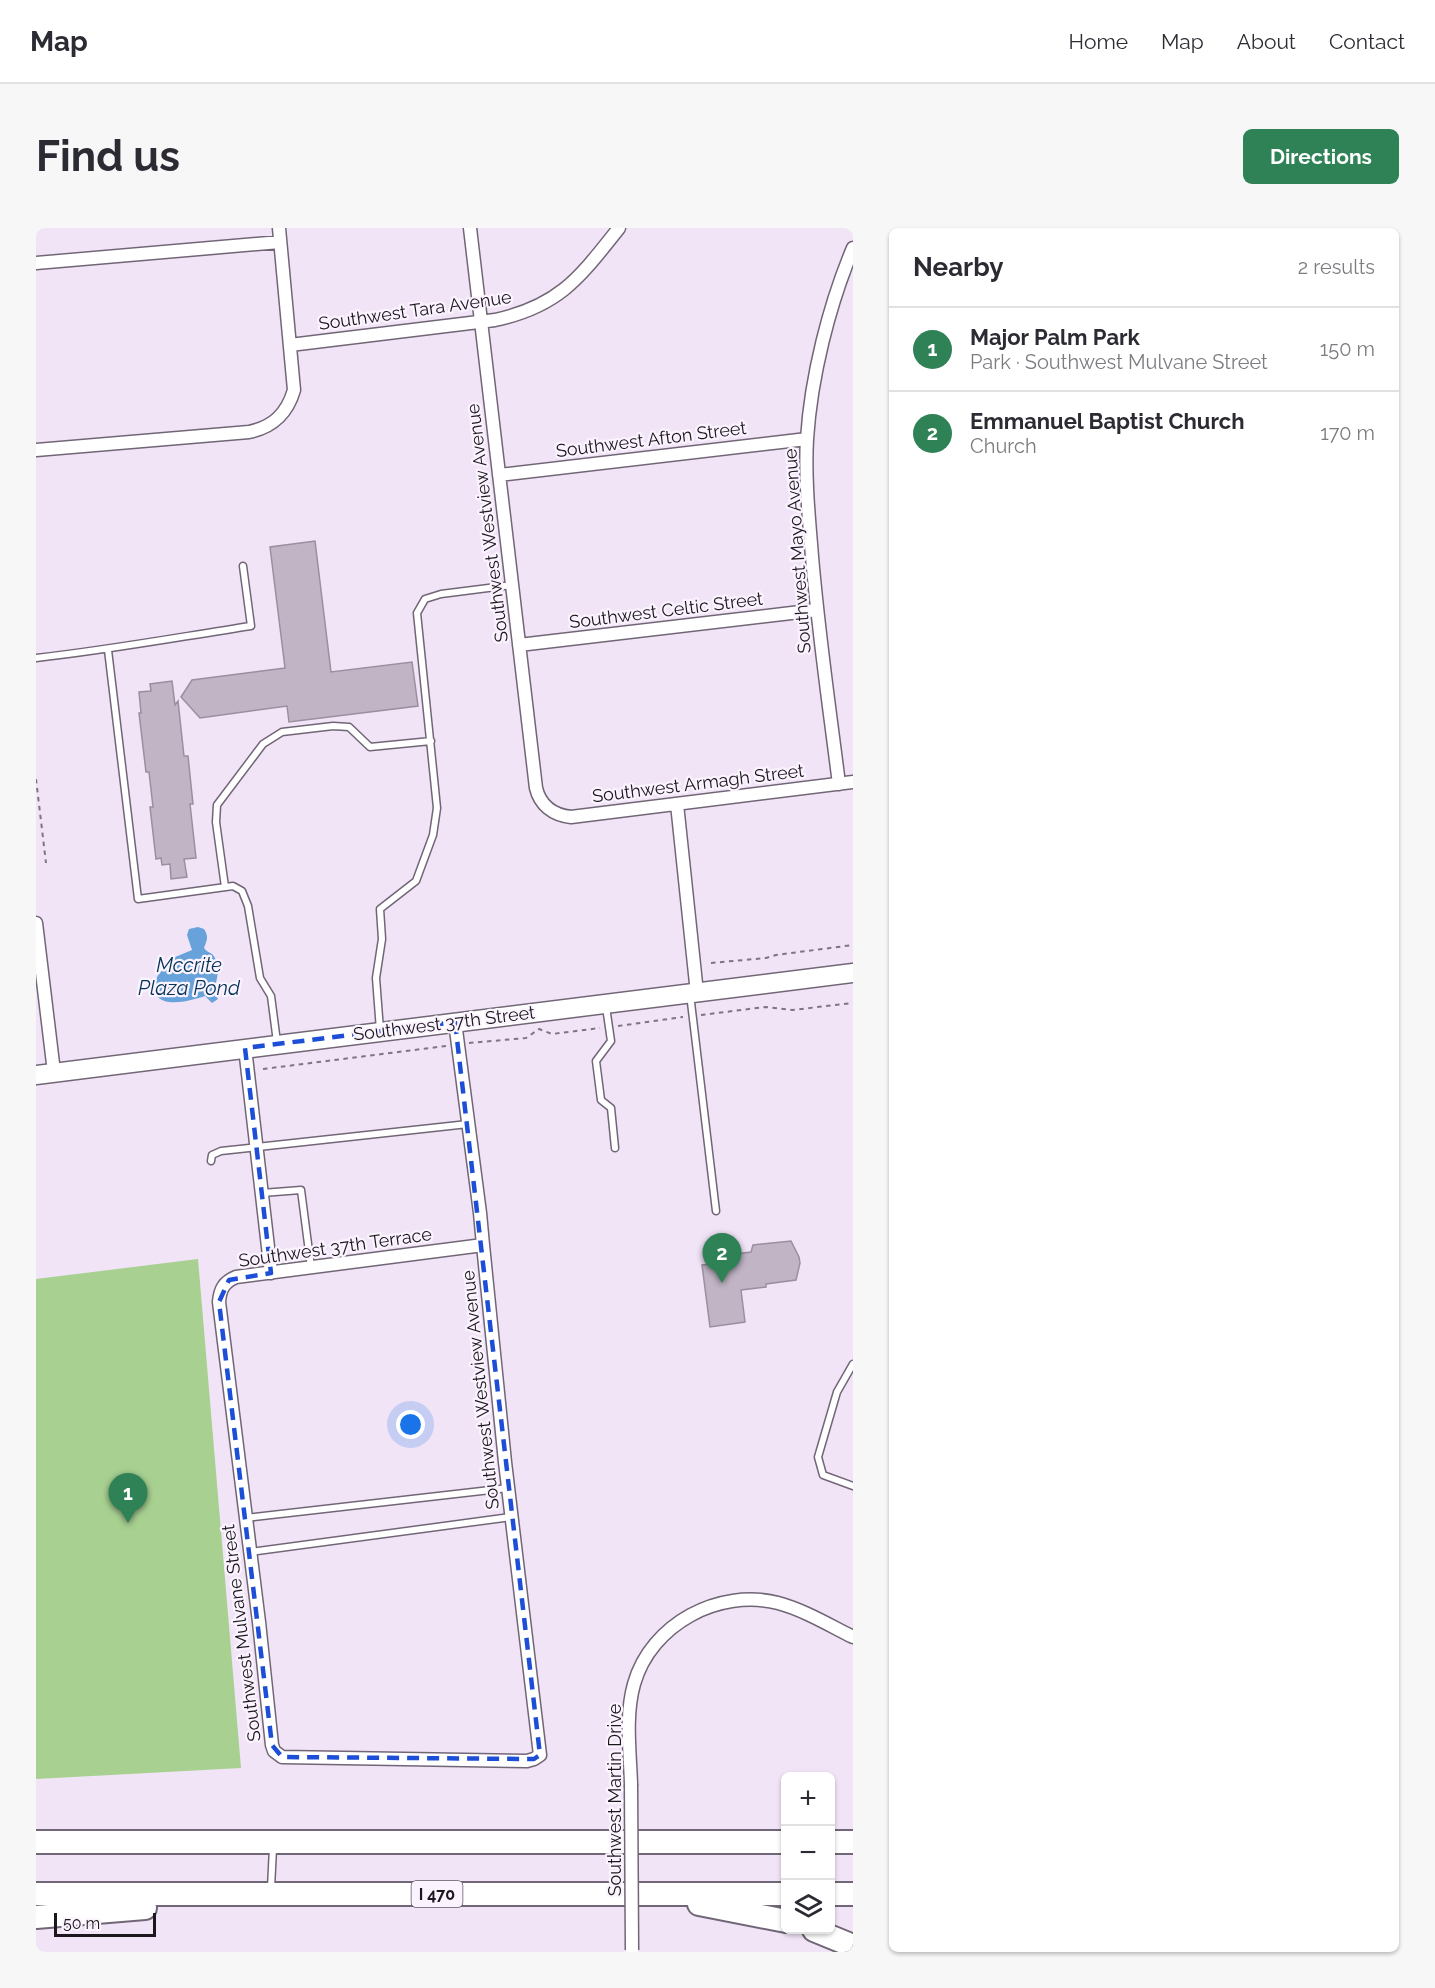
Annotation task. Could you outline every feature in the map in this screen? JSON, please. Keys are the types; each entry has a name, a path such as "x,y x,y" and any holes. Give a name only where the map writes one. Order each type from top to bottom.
{"highway":[{"path":"36,1842 781,1842"},
{"path":"835,1842 853,1842"},
{"name":"I 470","path":"36,1894 781,1894"},
{"path":"647,1894 781,1920"},
{"path":"835,1894 853,1894"},
{"path":"36,1917 271,1895"},
{"path":"825,1934 853,1946"}],"main road":[{"name":"Southwest 37th Street","path":"45,1074 853,973"}],"street":[{"path":"36,450 249,432 261,429 280,417 290,403 294,390 279,228"},
{"name":"Southwest Westview Avenue","path":"470,228 536,788 542,802 549,809"},
{"name":"Southwest Tara Avenue","path":"290,345 481,322 523,313 562,292 584,273 619,228"},
{"path":"36,263 280,242"},
{"name":"Southwest Mayo Avenue","path":"839,784 817,610 809,523 807,439 822,345 853,248"},
{"name":"Southwest Afton Street","path":"499,475 807,439"},
{"name":"Southwest Celtic Street","path":"519,645 817,610"},
{"name":"Southwest Armagh Street","path":"549,809 557,814 571,817 853,782"},
{"path":"677,804 693,993"},
{"path":"36,922 45,1074"},
{"name":"Southwest Westview Avenue","path":"455,1022 469,1124 511,1517 540,1755"},
{"path":"245,1048 271,1273"},
{"name":"Southwest 37th Terrace","path":"235,1422 219,1302 219,1294 223,1286 236,1277 483,1245"},
{"name":"Southwest Mulvane Street","path":"235,1422 272,1745 278,1755 282,1757 527,1761 540,1755"},
{"name":"Southwest Martin Drive","path":"632,1951 632,1784 629,1724 636,1679 646,1658 669,1630 686,1617 705,1608 736,1600 778,1603 798,1610 853,1637"}],"lane":[{"path":"36,658 108,650 153,640 251,627 243,566"},
{"path":"380,1031 375,978 382,939 380,909 416,881 433,835 437,808 417,613 425,599 441,594 512,585"},
{"path":"108,650 138,899 233,885 242,891 248,906 260,978 271,996 278,1044"},
{"path":"225,887 216,822 217,805 263,744 282,732 333,726 349,727 370,747 431,741"},
{"path":"693,993 693,1016 716,1211"},
{"path":"606,1004 611,1041 596,1061 601,1100 611,1108 615,1148"},
{"path":"211,1161 212,1155 221,1151 469,1124"},
{"path":"262,1194 301,1190 311,1268"},
{"path":"853,1364 837,1392 818,1457 823,1475 853,1486"},
{"path":"246,1518 508,1488"},
{"path":"250,1552 511,1517"},
{"path":"271,1895 273,1842"}],"path":[{"path":"36,779 46,862"},
{"path":"711,963 766,958 853,945"},
{"path":"263,1069 458,1044 526,1038 539,1029 552,1034 765,1007 792,1010 853,1003"}],"highlighted area":[{"path":"455,1022 540,1755 534,1759 282,1757 272,1745 219,1302 229,1280 271,1273 245,1048"}],"green space":[{"path":"198,1259 241,1768 36,1779 36,1279"}],"water":[{"name":"Mccrite Plaza Pond","path":"198,927 204,929 207,934 204,948 217,962 217,977 213,990 218,999 212,1003 205,996 181,1002 164,1001 158,997 155,990 157,977 168,960 192,950 187,935 189,929"}],"building":[{"path":"315,541 331,672 412,662 418,706 289,722 287,706 200,718 181,697 192,680 285,668 270,547"},
{"path":"172,681 175,705 178,701 184,756 188,756 196,858 184,859 187,877 171,879 170,864 162,865 161,858 156,859 150,807 153,807 149,772 146,772 139,713 141,713 139,692 151,691 150,684"},
{"path":"791,1241 800,1263 796,1280 741,1290 745,1322 710,1327 702,1265 720,1263 719,1256 751,1252 753,1245"}],"place":[{"name":"Emmanuel Baptist Church","path":"722,1283"},
{"name":"Major Palm Park","path":"128,1523"}]}
